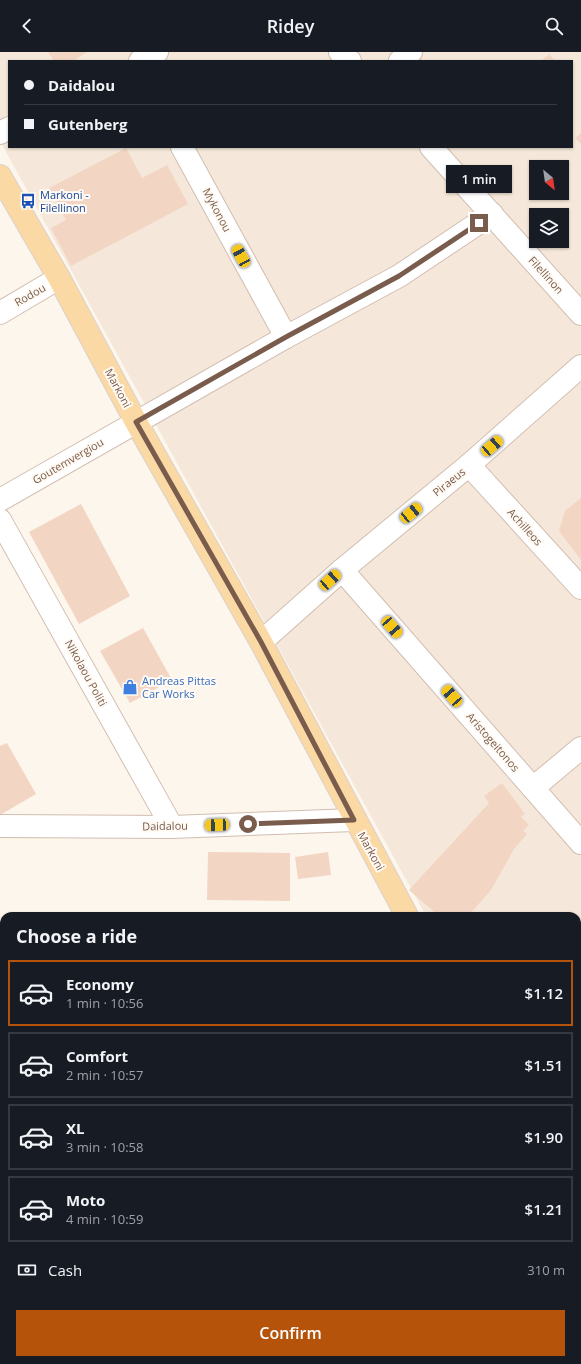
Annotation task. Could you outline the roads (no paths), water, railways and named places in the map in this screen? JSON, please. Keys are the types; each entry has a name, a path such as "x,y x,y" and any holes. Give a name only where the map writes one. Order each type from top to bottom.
{"main road":[{"name":"Markoni","path":"0,176 59,278 136,422 261,642 354,820 405,912"}],"street":[{"path":"142,60 157,52"},
{"path":"340,52 349,60"},
{"path":"401,60 411,52"},
{"name":"Mykonou","path":"183,148 286,337"},
{"name":"Filellinon","path":"432,148 581,314"},
{"name":"Goutemvergiou","path":"0,500 286,337 399,276 492,214"},
{"name":"Rodou","path":"0,313 59,278"},
{"name":"Piraeus","path":"261,642 342,570 469,465 581,366"},
{"name":"Achilleos","path":"469,465 581,588"},
{"name":"Nikolaou Politi","path":"0,520 172,827"},
{"name":"Aristogeitonos","path":"342,570 581,842"},
{"path":"533,788 581,748"},
{"name":"Daidalou","path":"0,826 172,827 354,820"}],"place":[{"name":"Markoni - Filellinon","path":"28,201"},
{"name":"Andreas Pittas Car Works","path":"130,687"}]}
